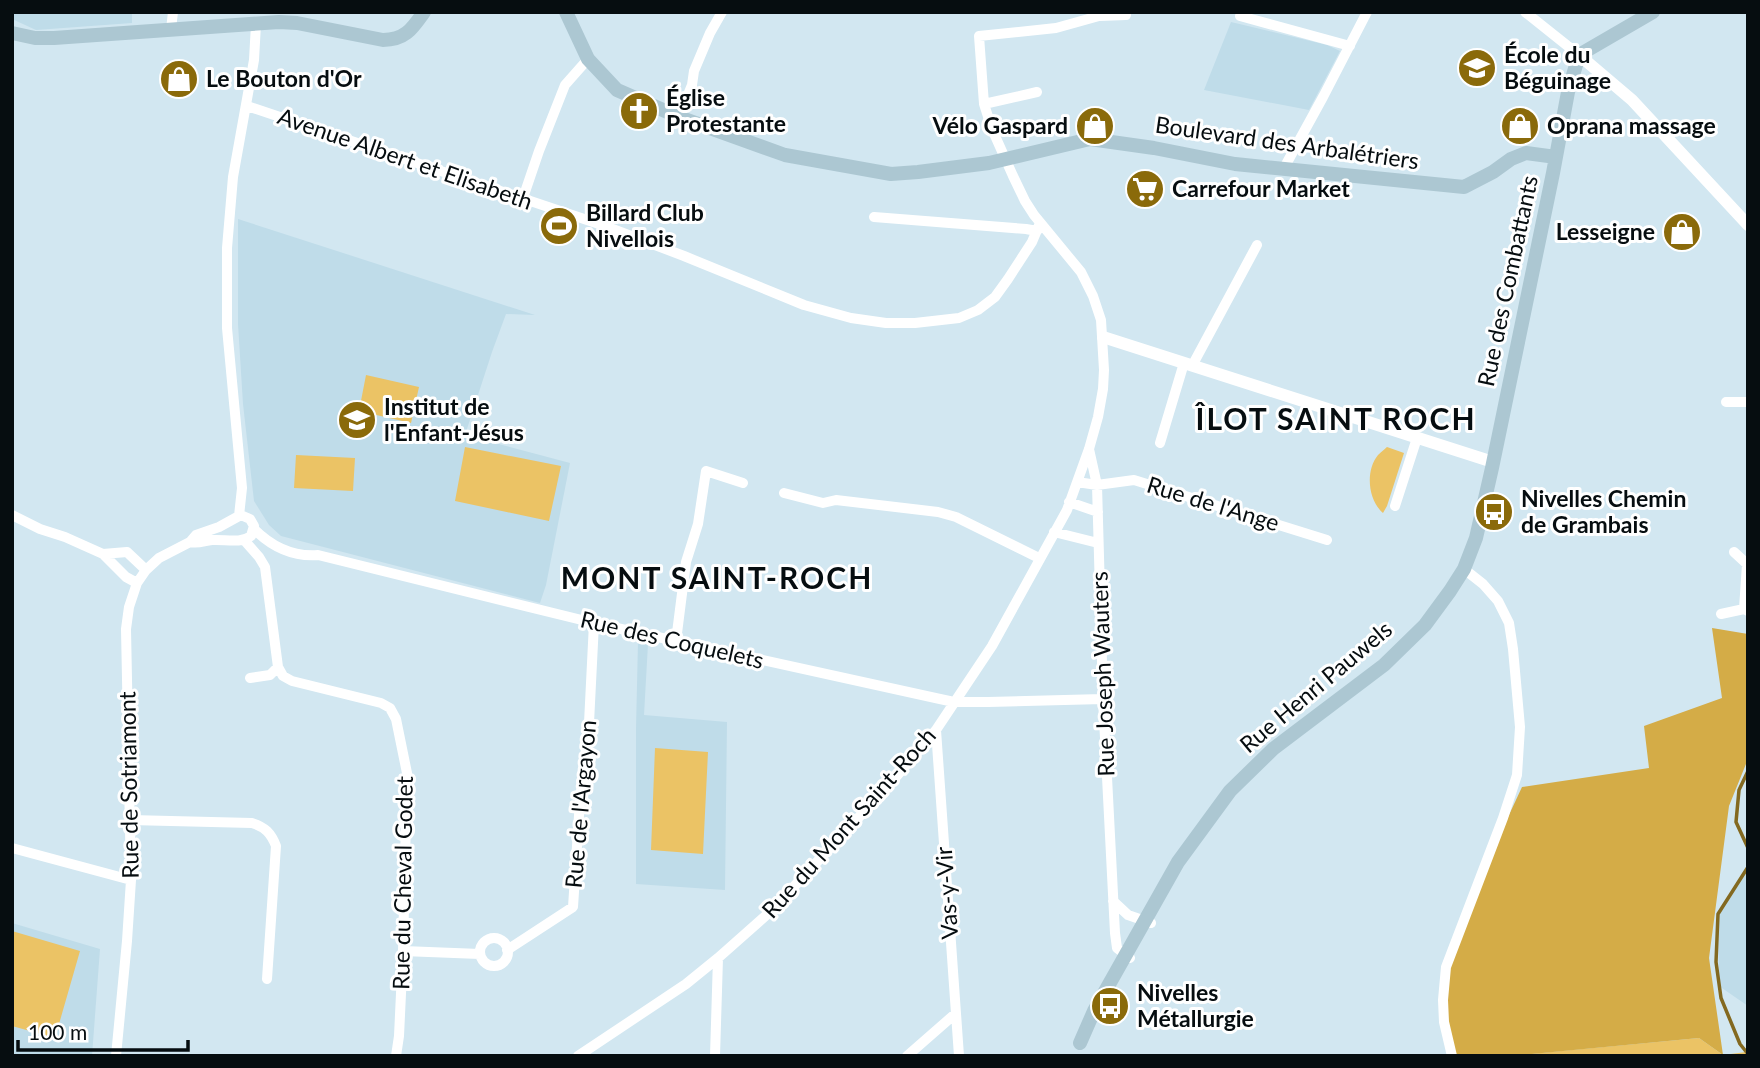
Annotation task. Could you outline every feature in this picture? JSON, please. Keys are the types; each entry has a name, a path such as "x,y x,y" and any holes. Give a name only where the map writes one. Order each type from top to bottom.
{"main road":[{"path":"12,33 35,38 54,38 256,24 281,17 298,23 394,40 405,36 425,12"},
{"name":"Boulevard des Arbalétriers","path":"566,12 588,58 617,90 679,117 785,155 891,174 989,163 1090,139 1235,164 1436,186 1464,187 1526,153 1556,157"},
{"path":"1579,55 1653,12"},
{"name":"Rue des Combattants","path":"1467,563 1476,538 1493,462 1568,92 1579,55"},
{"name":"Rue Henri Pauwels","path":"1073,1056 1101,1012 1128,957 1184,864 1196,838 1230,791 1273,749 1348,694 1407,643 1450,591 1467,563"}],"street":[{"path":"171,29 173,12"},
{"path":"679,117 699,58 722,12"},
{"path":"1284,168 1367,12"},
{"path":"1525,12 1632,100 1748,225"},
{"path":"1099,14 1126,15"},
{"name":"Rue du Mont Saint-Roch","path":"578,1056 686,984 718,958 771,911 890,784 936,730 992,646 1069,502 1098,417 1103,388 1101,320 1081,272 1068,255 1038,227 992,129 984,104 979,36 1056,28 1099,14"},
{"path":"1240,16 1350,46"},
{"name":"Avenue Albert et Elisabeth","path":"256,24 247,106 603,225 804,306 851,318 886,323 959,318 978,310 995,297 1038,227"},
{"path":"523,198 565,85 588,58"},
{"path":"984,104 1037,92"},
{"path":"247,106 233,177 227,248 227,328 242,488 235,518 229,529 233,537 259,557 265,567 278,667 270,675 250,678"},
{"path":"874,217 1026,229 1038,227"},
{"path":"1160,443 1188,365 1258,246"},
{"path":"1103,337 1493,462"},
{"path":"1726,402 1748,401"},
{"path":"1395,506 1417,438"},
{"name":"Rue Joseph Wauters","path":"1090,444 1097,485 1102,699 1113,901 1117,948 1128,957"},
{"path":"676,641 686,562 698,524 706,471 743,483"},
{"name":"Rue de l'Ange","path":"1077,482 1097,485 1134,480 1327,540"},
{"path":"784,493 822,503 836,500 938,512 965,521 1039,558"},
{"path":"1069,502 1098,512"},
{"path":"12,515 103,554 136,583"},
{"path":"235,518 243,516 250,519 254,529 251,536 240,540"},
{"name":"Rue de Sotriamont","path":"116,1056 131,880 127,629 129,607 136,583 159,558 190,542 196,535 235,518"},
{"name":"Rue des Coquelets","path":"254,529 269,544 295,554 318,555 594,623 954,702 1102,699"},
{"path":"1054,531 1098,543"},
{"name":"Rue de Sotriamont","path":"190,542 199,544 211,540 240,540"},
{"path":"265,567 273,555 269,544"},
{"path":"103,554 127,552 146,570"},
{"path":"1721,614 1746,610 1747,564 1734,552"},
{"path":"1452,1056 1444,1022 1446,967 1517,775 1520,727 1509,623 1498,601 1467,563"},
{"name":"Rue de l'Argayon","path":"507,950 573,907 580,800 589,723 594,623"},
{"name":"Rue du Cheval Godet","path":"278,667 283,676 292,681 381,703 390,708 396,719 407,773 403,951 396,1056"},
{"name":"Vas-y-Vir","path":"936,730 959,1056"},
{"path":"130,820 252,823 261,825 272,835 276,846 267,979"},
{"path":"12,848 131,880"},
{"path":"1113,901 1128,915 1148,921"},
{"path":"493,938 503,942 507,950 504,961 498,965 489,965 480,954 483,943 493,938"},
{"path":"403,951 480,954"},
{"path":"715,1056 718,958"},
{"path":"907,1056 955,1014"}],"shaded area":[{"path":"12,12 132,12 132,23 36,30 12,19"},
{"path":"1231,22 1327,45 1340,51 1309,110 1204,90"},
{"name":"Institut de l'Enfant-Jésus","path":"238,219 535,315 506,314 465,435 570,463 540,603 281,536 269,525 254,501 243,404 238,324"},
{"path":"366,375 419,387 411,423 359,411"},
{"path":"465,447 561,466 549,521 455,501"},
{"path":"1387,447 1404,453 1383,513 1371,493 1370,477 1374,462"},
{"path":"296,455 355,458 353,491 294,488"},
{"path":"1712,628 1748,634 1748,759 1729,806 1709,958 1723,1055 1699,1038 1511,1056 1452,1056 1444,978 1475,888 1522,787 1649,768 1644,726 1722,698"},
{"path":"638,642 648,644 644,715 727,722 725,890 636,884"},
{"path":"655,748 708,752 703,854 651,850"},
{"path":"1748,867 1748,1006 1719,986 1718,914"},
{"path":"12,923 100,949 92,1056 12,1056"},
{"path":"12,931 80,951 55,1038 12,1026"},
{"path":"1699,1038 1723,1055 1746,1052 1748,1056 1519,1055"}],"waterway":[{"path":"1748,771 1739,790 1736,822 1748,848"},
{"path":"1748,867 1718,914 1716,962 1721,998 1740,1044 1748,1054"}],"place":[{"name":"École du Béguinage","path":"1477,68"},
{"name":"Le Bouton d'Or","path":"179,79"},
{"name":"Église Protestante","path":"639,111"},
{"name":"Vélo Gaspard","path":"1095,126"},
{"name":"Oprana massage","path":"1520,126"},
{"name":"Carrefour Market","path":"1145,189"},
{"name":"Billard Club Nivellois","path":"559,226"},
{"name":"Lesseigne","path":"1682,232"},
{"name":"Institut de l'Enfant-Jésus","path":"357,420"},
{"name":"Nivelles Chemin de Grambais","path":"1494,512"},
{"name":"Nivelles Métallurgie","path":"1110,1006"}],"district":[{"name":"ÎLOT SAINT ROCH","path":"1336,420"},
{"name":"MONT SAINT-ROCH","path":"717,579"}]}
